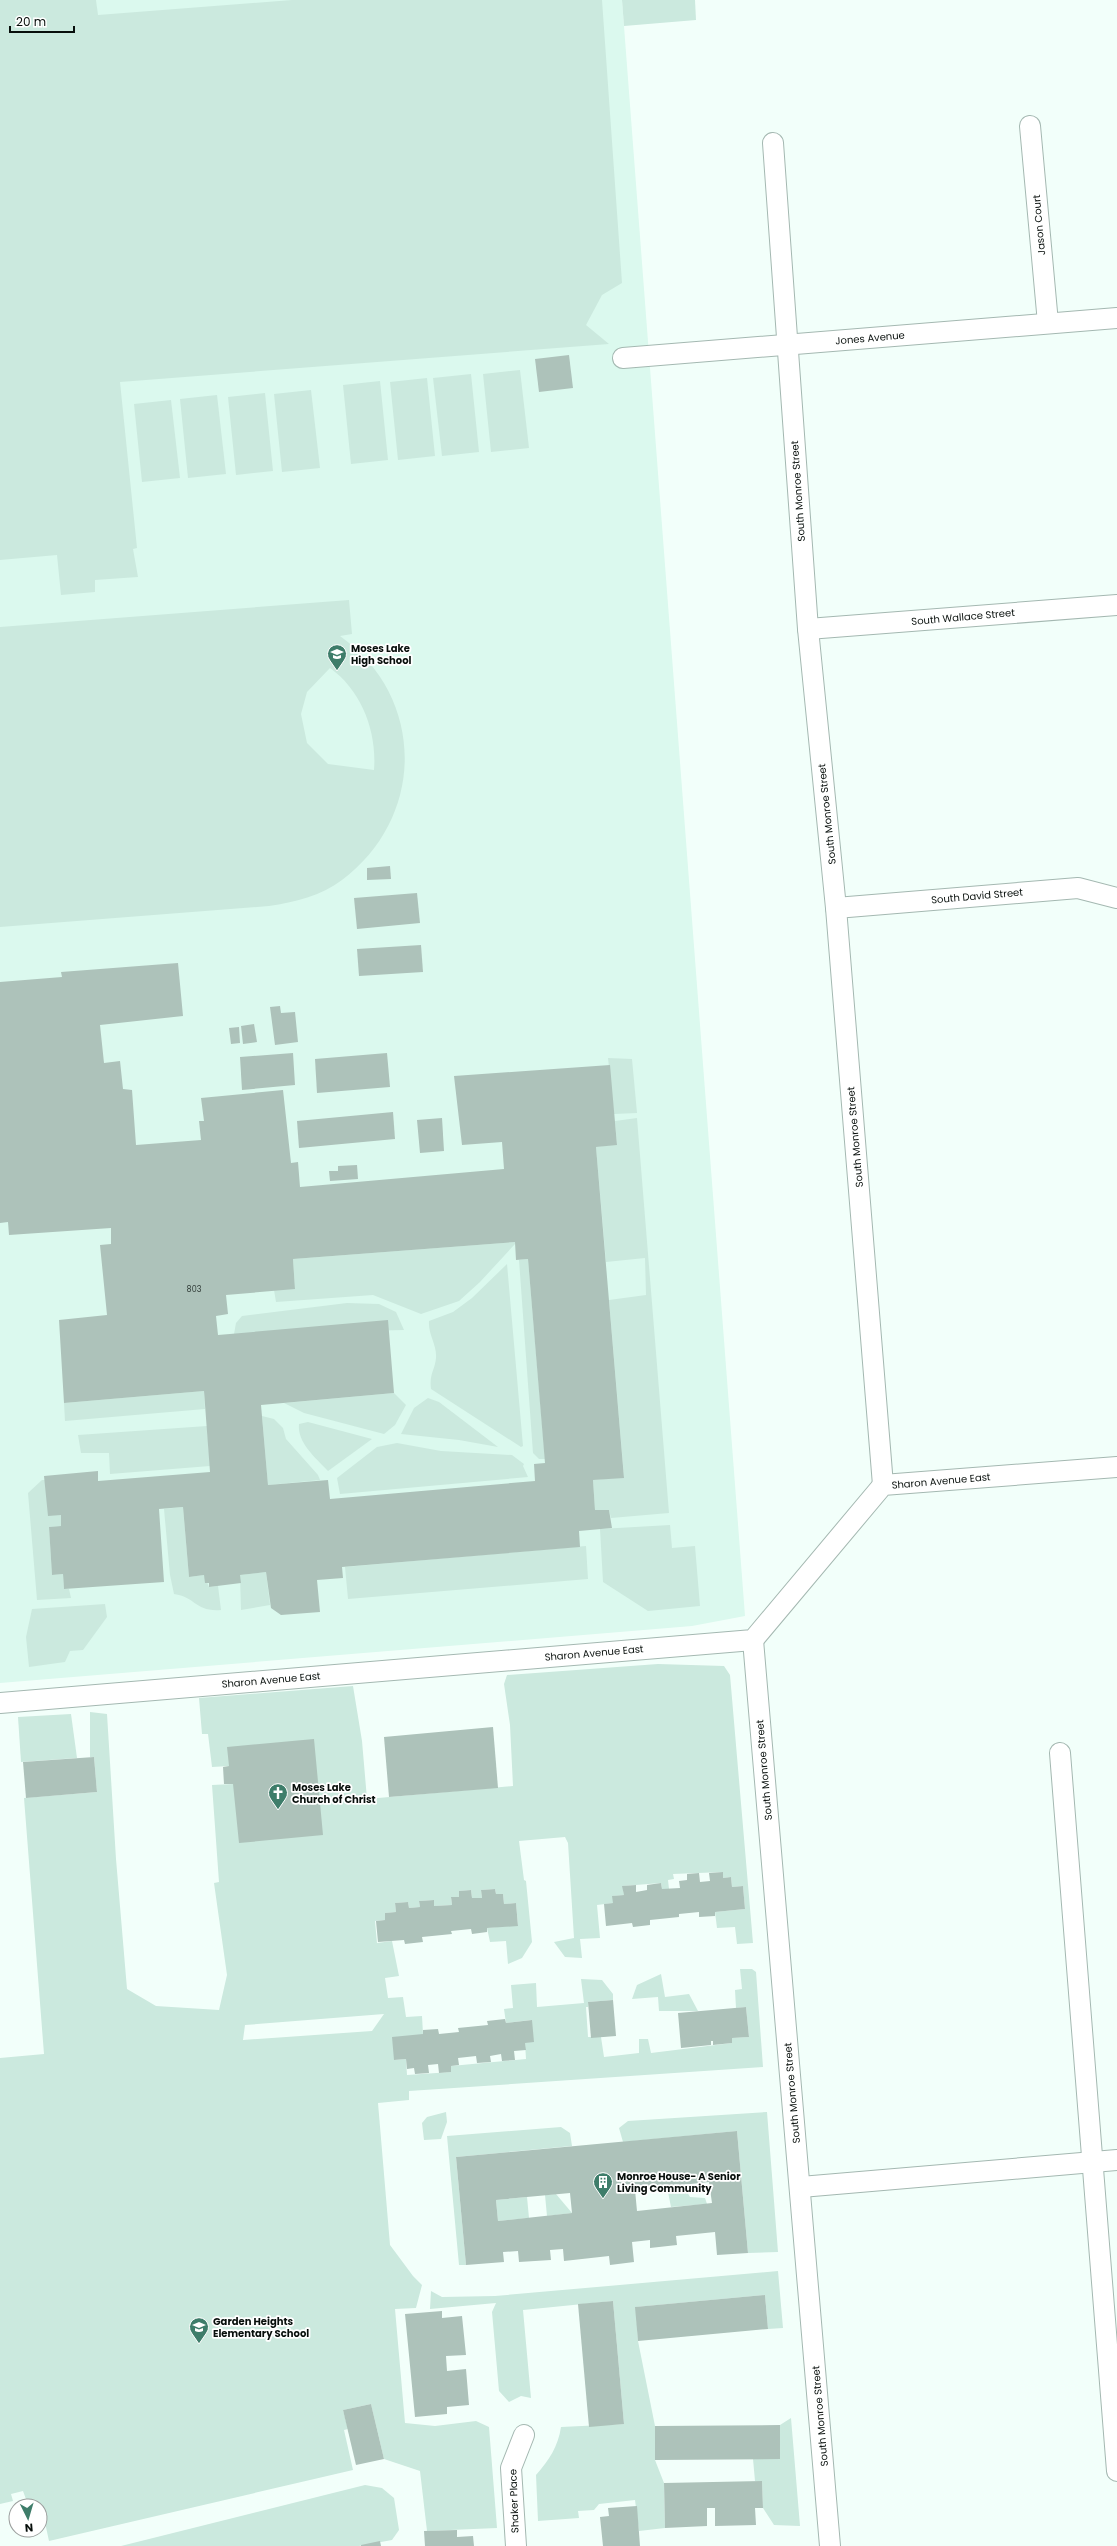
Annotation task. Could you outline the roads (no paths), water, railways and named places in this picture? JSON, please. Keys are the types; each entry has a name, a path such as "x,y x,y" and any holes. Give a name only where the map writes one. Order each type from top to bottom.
{"street":[{"name":"Jason Court","path":"1030,126 1048,323"},
{"name":"South Monroe Street","path":"772,143 808,629 836,908 883,1485"},
{"name":"Jones Avenue","path":"623,358 1117,318"},
{"name":"South Wallace Street","path":"808,629 1117,605"},
{"name":"South David Street","path":"836,908 1078,888 1117,898"},
{"name":"Sharon Avenue East","path":"0,1703 753,1640 883,1485 1117,1467"},
{"name":"South Monroe Street","path":"753,1640 801,2187 830,2546"},
{"path":"1060,1753 1117,2471"},
{"path":"801,2187 1117,2160"},
{"name":"Shaker Place","path":"516,2546 511,2468 524,2435"}],"place":[{"name":"Moses Lake High School","path":"337,671"},
{"name":"Moses Lake Church of Christ","path":"278,1810"},
{"name":"Monroe House- A Senior Living Community","path":"603,2199"},
{"name":"Garden Heights Elementary School","path":"199,2344"}]}
